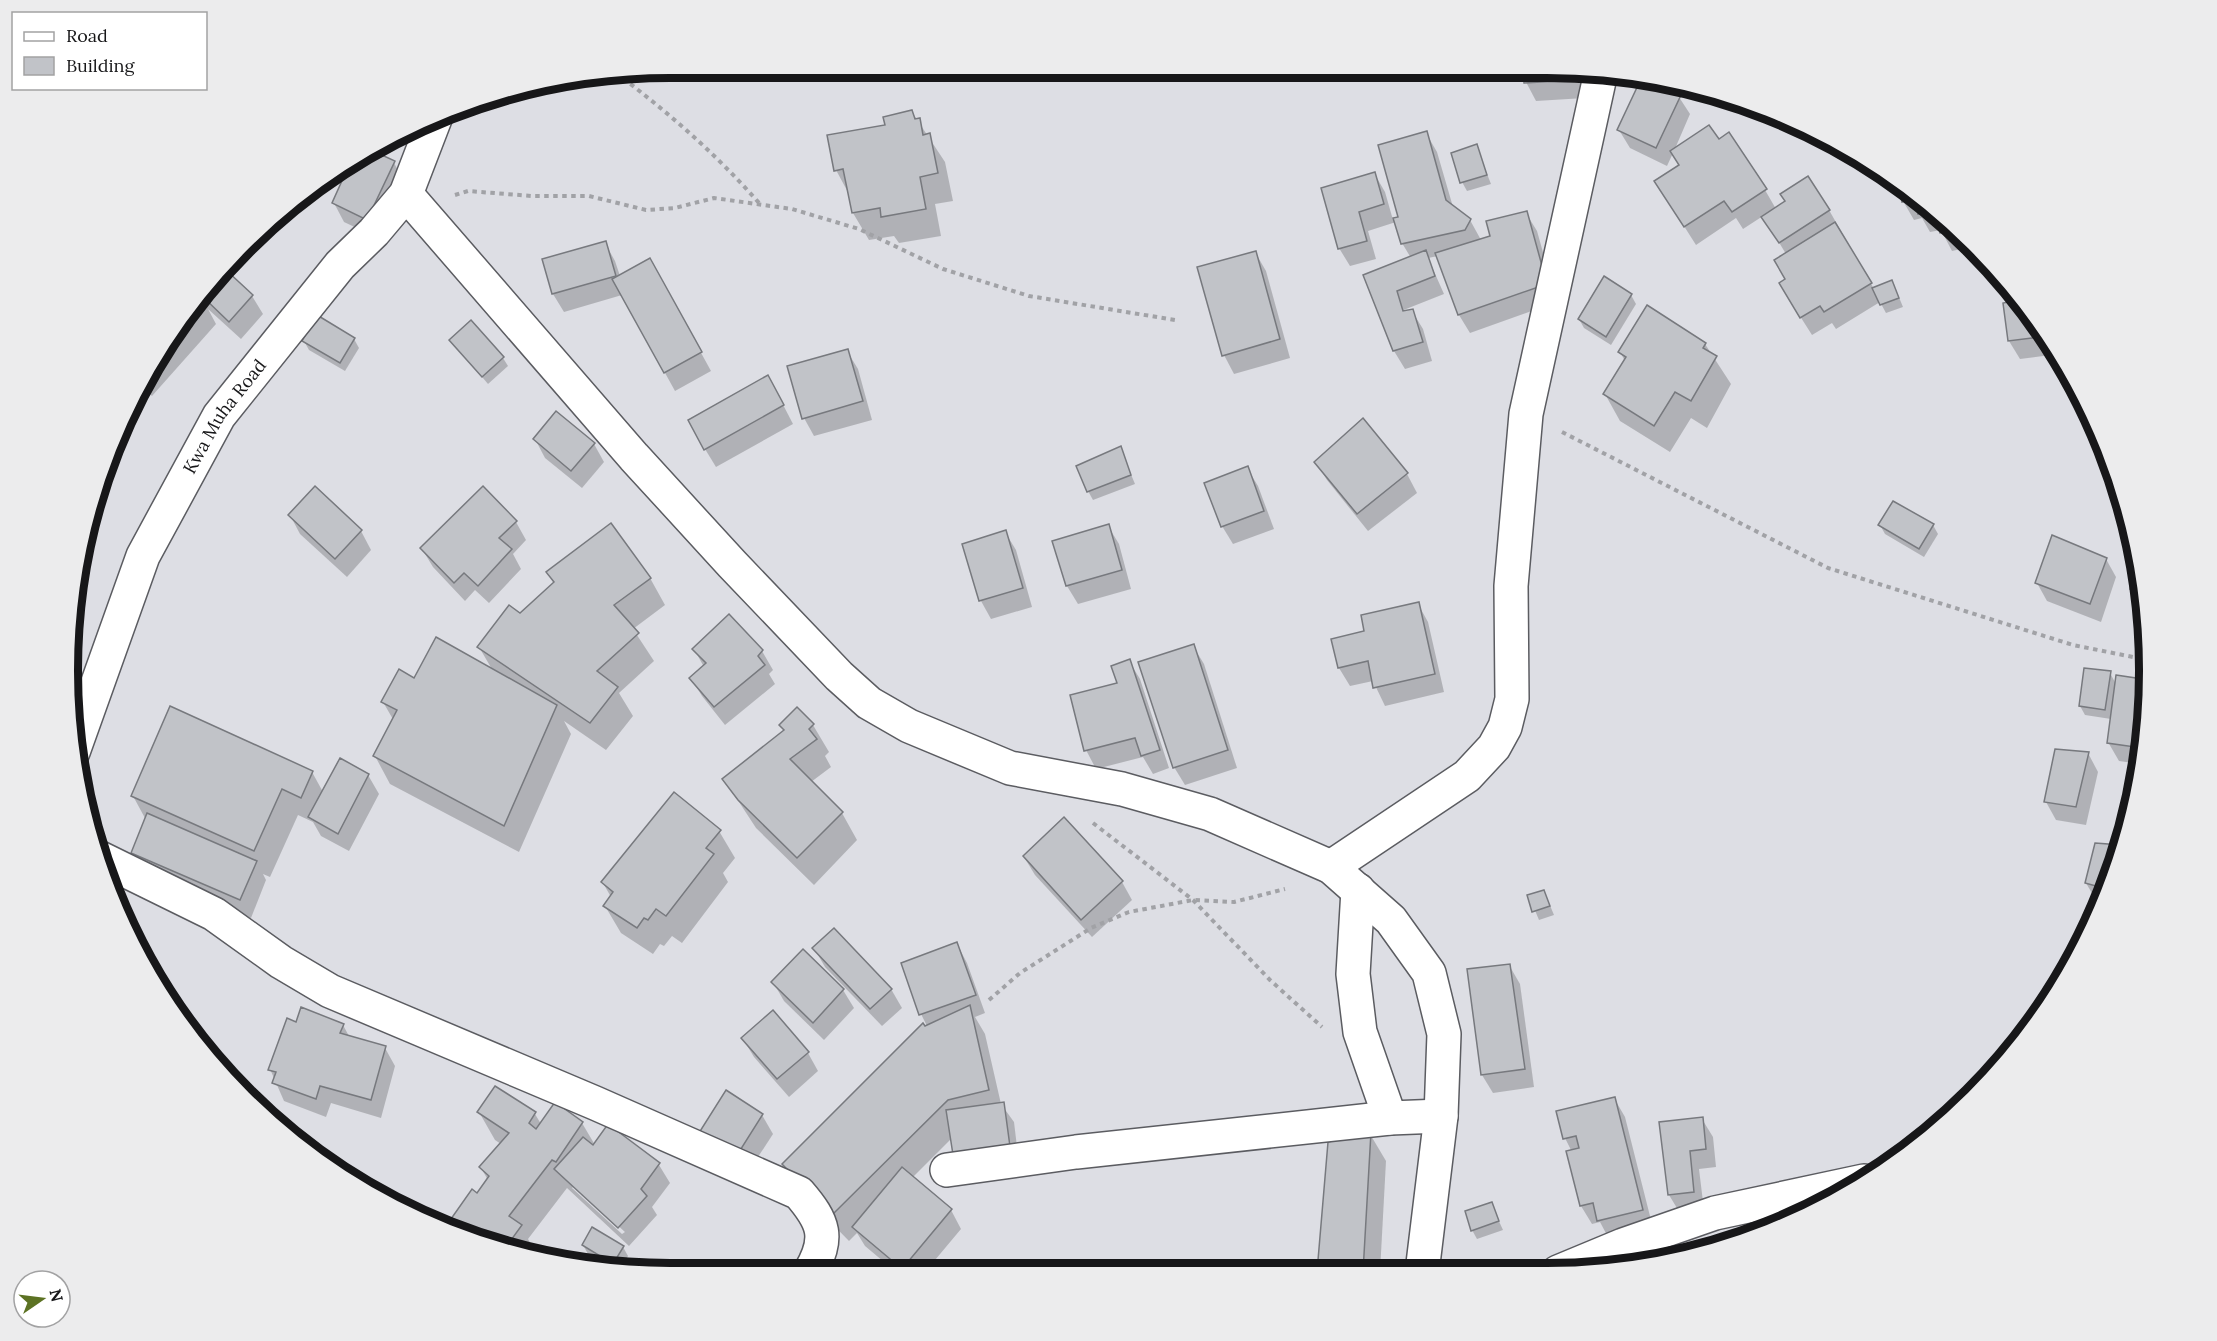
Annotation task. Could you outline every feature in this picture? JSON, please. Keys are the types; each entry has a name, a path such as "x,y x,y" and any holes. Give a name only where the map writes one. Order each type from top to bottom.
{"street":[{"path":"1331,867 1467,776 1494,747 1505,727 1512,699 1511,586 1526,414 1600,81"},
{"name":"Kwa Muha Road","path":"81,729 143,556 219,416 340,265 412,200 433,128"},
{"path":"412,200 709,539 839,676 869,703 909,726 1010,768 1122,789 1210,814 1331,867 1391,920 1429,973 1444,1034 1441,1116 1423,1263"},
{"path":"109,862 214,914 280,962 330,991 584,1098 799,1193 818,1214 823,1233 821,1253 815,1263"},
{"path":"1358,890 1353,974 1360,1032 1390,1118"},
{"path":"947,1170 1076,1152 1390,1118 1441,1116"},
{"path":"1582,1262 1623,1245 1715,1213 1838,1187"}],"path":[{"path":"625,80 661,106 719,158 760,204"},
{"path":"412,200 468,191 532,196 589,196 646,210 675,208 714,198 792,209 859,229 943,269 1029,296 1175,320"},
{"path":"1526,414 1828,568 2073,645 2139,658"},
{"path":"1084,817 1111,835 1193,900 1270,980 1329,1034"},
{"path":"989,1000 1020,973 1091,928 1129,912 1193,900 1234,902 1261,896 1288,888 1331,867"}],"building":[{"path":"1524,78 1575,79 1575,80 1524,83"},
{"path":"1638,85 1681,95 1656,148 1617,130"},
{"path":"912,110 915,119 920,118 923,135 930,133 938,173 920,177 926,209 881,217 880,208 852,213 843,169 834,171 827,135 885,125 883,117"},
{"path":"1709,125 1719,139 1729,132 1767,189 1732,212 1724,201 1684,227 1654,181 1679,165 1670,151"},
{"path":"1427,131 1446,200 1471,219 1465,230 1401,244 1393,218 1398,217 1378,145"},
{"path":"1477,144 1487,175 1460,183 1451,153"},
{"path":"380,154 395,161 367,220 332,203 344,176"},
{"path":"1375,172 1384,204 1359,212 1367,241 1338,249 1321,188"},
{"path":"1808,176 1830,210 1779,243 1761,217 1785,201 1780,194"},
{"path":"1527,211 1547,284 1458,315 1435,253 1490,236 1486,221"},
{"path":"1835,222 1872,283 1824,312 1820,306 1800,318 1779,283 1785,279 1774,260"},
{"path":"606,241 616,276 552,294 542,259"},
{"path":"1426,250 1435,276 1397,291 1403,311 1413,309 1423,342 1393,351 1363,275"},
{"path":"1256,251 1280,339 1222,356 1197,267"},
{"path":"650,258 702,352 664,373 612,279"},
{"path":"231,274 253,295 229,322 207,301"},
{"path":"1604,276 1632,294 1606,337 1578,319"},
{"path":"1892,280 1899,298 1880,305 1872,288"},
{"path":"2010,302 2036,337 2008,341 2003,303"},
{"path":"1647,305 1706,343 1703,348 1717,356 1691,401 1675,392 1654,426 1603,394 1626,357 1618,352"},
{"path":"317,315 355,338 340,363 302,341"},
{"path":"471,320 504,357 482,377 449,340"},
{"path":"848,349 863,401 802,419 787,366"},
{"path":"768,375 784,405 704,450 688,420"},
{"path":"556,411 595,443 571,471 533,439"},
{"path":"1363,418 1408,473 1357,514 1314,462"},
{"path":"1121,446 1131,475 1087,492 1076,466"},
{"path":"1248,466 1264,511 1221,527 1204,483"},
{"path":"315,486 362,530 335,559 288,515"},
{"path":"483,486 517,521 499,538 512,549 478,586 464,573 454,583 420,548"},
{"path":"1893,501 1934,524 1919,549 1878,525"},
{"path":"611,523 651,578 614,605 639,633 597,671 618,687 590,723 477,647 509,605 520,613 554,582 546,572"},
{"path":"1109,524 1122,570 1066,586 1052,541"},
{"path":"1006,530 1023,588 979,601 962,544"},
{"path":"2052,535 2107,558 2090,604 2035,583"},
{"path":"1419,602 1435,674 1373,688 1368,661 1338,668 1331,639 1364,631 1361,615"},
{"path":"729,614 763,650 758,656 765,665 714,707 689,678 706,663 692,649"},
{"path":"2137,623 2138,637 2135,637"},
{"path":"436,637 557,705 504,826 373,756 397,710 381,702 399,669 414,678"},
{"path":"1194,644 1228,750 1173,768 1138,662"},
{"path":"1130,659 1160,750 1141,756 1135,738 1084,751 1070,695 1117,683 1111,666"},
{"path":"2084,668 2111,671 2105,710 2079,706"},
{"path":"2116,675 2139,678 2134,747 2107,743"},
{"path":"170,706 313,771 301,798 282,789 254,851 131,796"},
{"path":"797,707 814,724 809,729 817,739 790,759 843,812 797,858 738,800 722,779 784,730 779,725"},
{"path":"2055,749 2089,752 2076,807 2044,802"},
{"path":"340,758 369,774 338,834 308,817"},
{"path":"674,792 721,830 706,848 714,854 666,916 656,909 648,920 644,918 637,928 603,906 613,892 601,882"},
{"path":"147,813 257,861 240,900 131,853"},
{"path":"1064,817 1123,881 1081,920 1023,856"},
{"path":"2095,843 2113,844 2098,887 2085,883"},
{"path":"1544,890 1550,906 1532,912 1527,895"},
{"path":"834,928 892,989 870,1009 812,948"},
{"path":"957,942 976,995 919,1015 901,963"},
{"path":"803,949 844,989 813,1023 771,982"},
{"path":"1510,964 1525,1069 1481,1075 1467,969"},
{"path":"970,1005 989,1090 948,1100 832,1215 782,1164 923,1023 925,1026"},
{"path":"301,1007 344,1024 340,1033 386,1046 371,1100 320,1086 316,1099 272,1083 276,1072 268,1070 287,1018 296,1022"},
{"path":"773,1010 809,1052 777,1079 741,1038"},
{"path":"495,1086 536,1112 529,1123 536,1129 555,1102 583,1122 556,1162 552,1160 509,1216 522,1225 510,1241 450,1220 472,1189 477,1193 489,1176 479,1167 509,1133 477,1112"},
{"path":"726,1090 763,1114 734,1160 697,1136"},
{"path":"1615,1097 1643,1210 1597,1221 1593,1203 1580,1206 1566,1151 1579,1148 1576,1136 1563,1139 1556,1111"},
{"path":"1004,1102 1011,1154 954,1161 946,1110"},
{"path":"1703,1117 1706,1149 1690,1151 1694,1192 1668,1195 1659,1122"},
{"path":"608,1124 660,1163 641,1189 647,1196 618,1228 554,1169 583,1137 593,1145"},
{"path":"1371,1132 1364,1263 1318,1263 1328,1142"},
{"path":"902,1167 952,1209 907,1263 895,1263 852,1227"},
{"path":"1492,1202 1499,1221 1471,1231 1465,1211"},
{"path":"592,1227 624,1246 615,1260 605,1259 582,1245"}]}
